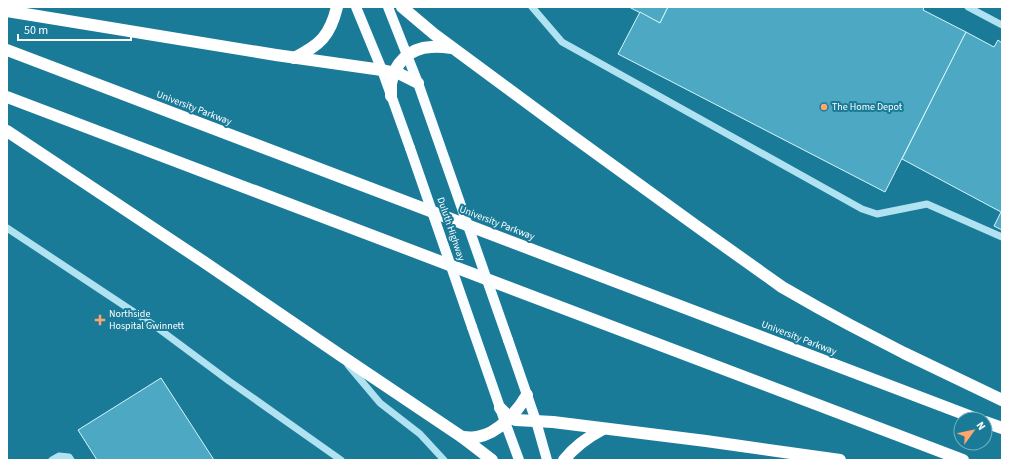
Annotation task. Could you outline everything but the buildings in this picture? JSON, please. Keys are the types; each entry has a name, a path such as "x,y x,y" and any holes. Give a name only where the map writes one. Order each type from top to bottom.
{"highway":[{"path":"294,58 318,44 325,36 332,24 337,7"},
{"path":"402,7 452,48 782,287 904,353 1002,400"},
{"path":"7,11 294,58 394,72 418,83"},
{"path":"392,96 391,85 394,72 402,59 407,55 422,48 452,48"},
{"name":"University Parkway","path":"7,50 956,411"},
{"path":"7,97 963,460"},
{"path":"7,130 462,437 492,460"},
{"path":"462,437 479,437 492,431 508,420 518,409 527,395"},
{"path":"500,408 508,420"},
{"path":"508,420 553,422 714,442 840,460"},
{"path":"564,460 580,442 603,429"}],"main road":[{"name":"Duluth Highway","path":"356,7 392,96 500,408"},
{"name":"Duluth Highway","path":"388,7 418,83 536,421 547,460"},
{"path":"508,420 519,460"}],"street":[{"path":"532,7 562,42 862,209 877,214 927,204 1002,238"},
{"path":"968,7 1002,25"},
{"path":"7,228 155,326 228,381 341,460"},
{"path":"340,355 380,403 420,434 444,460"},
{"path":"52,460 59,456 69,457 71,460"}],"place":[{"name":"The Home Depot","path":"824,107"},
{"name":"Northside Hospital Gwinnett","path":"100,320"}]}
